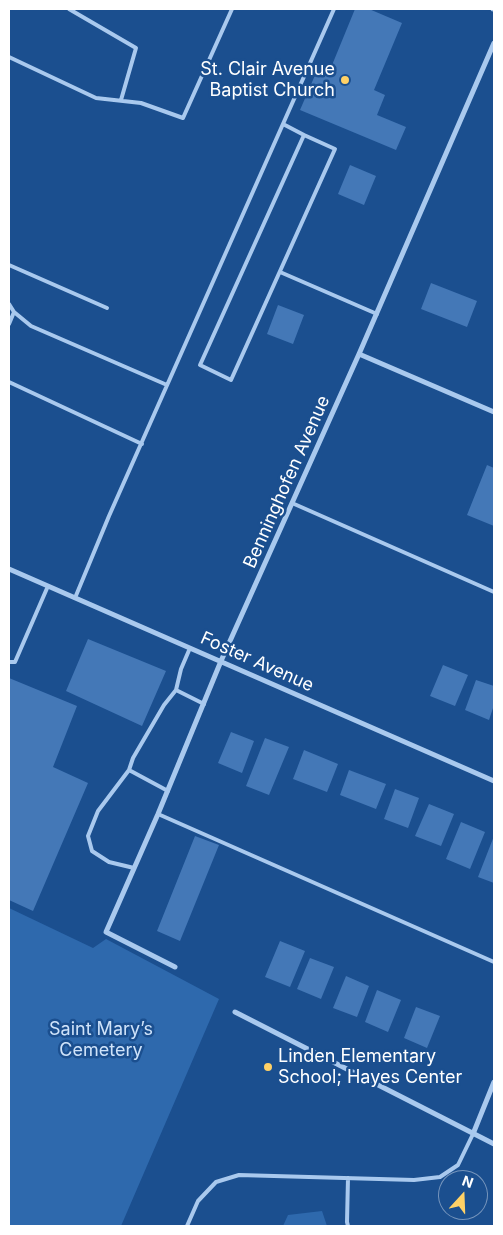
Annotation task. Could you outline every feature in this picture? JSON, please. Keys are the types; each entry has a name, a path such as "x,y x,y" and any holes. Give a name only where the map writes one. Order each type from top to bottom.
{"street":[{"name":"Benninghofen Avenue","path":"175,967 106,932 168,791 222,661 377,314 494,43"},
{"path":"359,354 494,412"},
{"name":"Foster Avenue","path":"9,569 494,781"},
{"path":"235,1012 494,1144"},
{"path":"473,1134 494,1082"}],"lane":[{"path":"69,9 136,48 121,100"},
{"path":"9,57 96,98 141,102 183,118 232,9"},
{"path":"75,598 334,9"},
{"path":"283,124 335,149 231,380 200,366 304,135"},
{"path":"9,265 107,308"},
{"path":"280,272 377,314"},
{"path":"9,304 14,312 31,326 168,385"},
{"path":"9,324 14,312"},
{"path":"9,382 142,444"},
{"path":"292,503 494,592"},
{"path":"9,662 15,662 48,586"},
{"path":"134,868 108,862 92,851 88,836 98,811 129,770 133,758 164,705 176,690 181,669 190,648"},
{"path":"176,690 204,704"},
{"path":"129,770 168,791"},
{"path":"158,814 494,962"},
{"path":"187,1226 198,1201 216,1182 239,1175 414,1180 440,1177 458,1165 473,1134"},
{"path":"348,1178 348,1226"}],"green space":[{"name":"Saint Mary’s Cemetery","path":"9,908 93,948 106,939 219,999 121,1226 9,1226"},
{"path":"322,1211 327,1226 283,1226 288,1215"}],"building":[{"name":"St. Clair Avenue Baptist Church","path":"355,9 369,9 402,23 374,90 385,95 377,115 406,127 396,150 300,110 319,66 330,70"},
{"path":"350,165 376,176 364,205 338,194"},
{"path":"431,283 477,301 467,327 421,309"},
{"path":"278,305 304,315 293,344 267,334"},
{"path":"487,465 494,468 494,526 467,515"},
{"path":"88,639 166,671 142,726 66,691"},
{"path":"443,665 468,675 455,706 430,696"},
{"path":"9,678 77,706 53,767 88,783 33,911 9,900"},
{"path":"476,680 494,686 494,705 489,720 465,710"},
{"path":"231,732 254,741 242,773 218,763"},
{"path":"265,738 289,747 269,795 246,786"},
{"path":"304,750 338,764 327,792 293,779"},
{"path":"349,770 386,784 376,809 340,795"},
{"path":"395,789 419,798 408,828 384,819"},
{"path":"429,804 454,814 441,846 415,836"},
{"path":"461,822 485,832 470,869 446,859"},
{"path":"195,836 219,845 180,941 157,931"},
{"path":"494,836 494,883 478,877"},
{"path":"280,941 305,951 290,987 265,977"},
{"path":"310,958 334,967 321,999 297,989"},
{"path":"346,976 369,986 357,1017 333,1008"},
{"path":"377,990 401,1000 388,1032 365,1022"},
{"path":"416,1007 440,1016 427,1048 404,1038"}],"place":[{"name":"St. Clair Avenue Baptist Church","path":"345,80"},
{"name":"Linden Elementary School; Hayes Center","path":"268,1067"}]}
